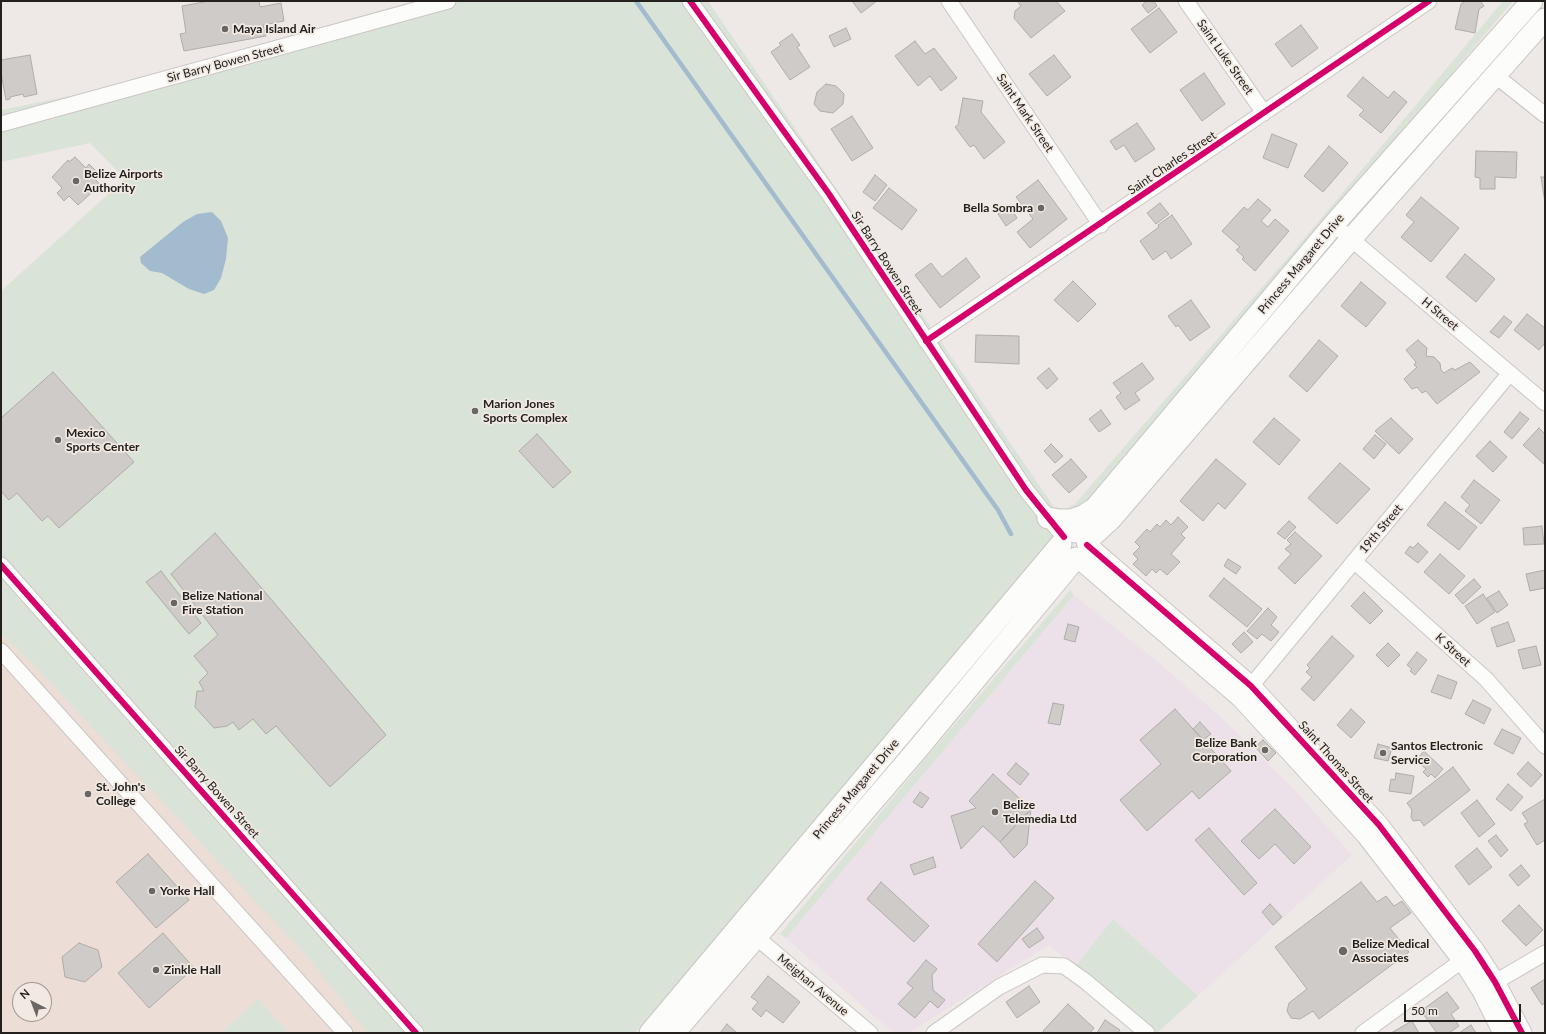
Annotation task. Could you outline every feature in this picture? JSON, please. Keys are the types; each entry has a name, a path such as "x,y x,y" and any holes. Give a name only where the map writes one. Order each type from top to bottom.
{"main road":[{"name":"Princess Margaret Drive","path":"674,1033 916,751 1076,545 1093,510 1335,223 1532,1"},
{"name":"Princess Margaret Drive","path":"650,1033 1076,545 1116,514 1351,239 1496,76 1545,18"},
{"path":"1048,518 1072,520 1093,510"}],"street":[{"name":"Sir Barry Bowen Street","path":"1,124 448,1"},
{"name":"Sir Barry Bowen Street","path":"690,1 829,194 1026,490 1048,518 1076,545"},
{"name":"Saint Mark Street","path":"949,1 1101,225"},
{"name":"Saint Luke Street","path":"1186,1 1264,113"},
{"name":"Saint Charles Street","path":"926,341 1101,225 1429,1"},
{"path":"1496,76 1545,115"},
{"name":"H Street","path":"1335,223 1351,239 1545,403"},
{"name":"19th Street","path":"1251,686 1510,373"},
{"name":"Saint Thomas Street","path":"1076,545 1251,686 1293,743"},
{"name":"Saint Thomas Street","path":"1076,545 1241,698 1293,743 1379,825 1488,986 1522,1033"},
{"name":"K Street","path":"1354,561 1486,679 1545,746"},
{"name":"Sir Barry Bowen Street","path":"1,565 416,1033"},
{"path":"1,651 345,1033"},
{"name":"Meighan Avenue","path":"756,937 870,1033"},
{"path":"1488,986 1545,954"},
{"path":"1363,1033 1469,956"},
{"path":"934,1033 999,987 1042,965 1064,966 1086,981 1147,1033"},
{"name":"Saint Thomas Street","path":"1488,986 1502,1033"}],"shaded area":[{"name":"Marion Jones Sports Complex","path":"414,1 708,1 1054,507 1066,509 1075,504 1309,233 1503,1 1513,1 1105,486 635,1033 368,1033 306,955 42,674 1,633 1,291 125,179 90,143 1,162 1,110 94,91"},
{"path":"1070,590 1074,595 786,938 780,934 936,746"},
{"path":"1074,595 1164,667 1224,720 1295,790 1352,855 1198,996 1113,919 1075,967 1049,945 909,1033 893,1033 786,938"},
{"name":"St. John's College","path":"1,598 388,1033 1,1033"},
{"path":"1113,919 1198,996 1157,1033 1146,1033 1075,967"},
{"path":"258,999 289,1033 221,1033"}],"water":[{"path":"212,212 221,221 228,238 226,259 221,278 214,290 204,294 189,289 162,273 150,271 141,263 140,257 183,222 197,214"}],"building":[{"name":"Maya Island Air","path":"209,1 259,1 260,7 281,3 284,21 263,25 266,36 184,51 180,34 186,33 182,6"},
{"path":"852,1 877,1 861,13"},
{"path":"1017,1 1056,1 1065,11 1031,38 1014,18 1015,11 1021,6"},
{"path":"1147,1 1154,1 1157,6 1148,13 1142,5"},
{"path":"1466,1 1480,1 1484,6 1479,9 1475,33 1455,29 1461,4"},
{"path":"1159,8 1177,32 1150,53 1131,29"},
{"path":"1301,25 1318,48 1292,67 1275,44"},
{"path":"846,28 851,39 834,47 829,36"},
{"path":"792,34 800,45 797,47 810,67 790,80 771,52 781,45 779,43"},
{"path":"915,41 925,54 934,48 957,78 941,91 930,76 918,86 895,56"},
{"path":"30,55 37,94 24,97 23,94 10,97 10,99 6,100 1,73 1,60"},
{"path":"1054,55 1071,77 1047,96 1029,74"},
{"path":"1204,73 1225,104 1202,121 1180,90"},
{"path":"1363,77 1388,98 1394,91 1407,102 1381,133 1359,115 1364,110 1347,96"},
{"path":"826,84 836,86 844,94 843,104 833,113 820,111 814,104 817,92"},
{"path":"963,98 983,101 981,112 1005,142 984,159 974,145 970,147 955,127 958,125"},
{"path":"852,116 873,148 852,161 831,129"},
{"path":"1137,123 1155,149 1135,162 1124,145 1116,150 1110,141"},
{"path":"1272,134 1297,144 1288,168 1263,158"},
{"path":"1329,146 1348,163 1323,192 1304,176"},
{"path":"1476,151 1517,152 1516,178 1495,177 1495,189 1480,189 1480,178 1475,177"},
{"name":"Belize Airports Authority","path":"75,157 86,168 89,164 96,171 92,175 100,185 78,205 69,196 64,201 57,193 62,188 52,177 68,160 69,162"},
{"path":"875,175 887,185 875,201 863,192"},
{"path":"1541,177 1545,177 1545,203"},
{"name":"Bella Sombra","path":"1038,180 1067,219 1030,248 1017,232 1033,219 1016,197"},
{"path":"889,188 917,210 902,230 873,208"},
{"path":"1421,197 1459,228 1431,262 1401,237 1414,222 1406,215"},
{"path":"1258,199 1271,210 1261,221 1268,227 1275,219 1289,231 1255,271 1242,259 1244,257 1236,250 1240,247 1222,231 1244,207 1248,210"},
{"path":"1160,203 1169,214 1156,224 1147,213"},
{"path":"1009,206 1017,218 1006,226 998,214"},
{"path":"1172,215 1192,244 1171,259 1166,251 1153,260 1140,241"},
{"path":"1465,254 1495,279 1476,302 1446,277"},
{"path":"966,258 980,277 940,308 915,275 931,263 942,277"},
{"path":"1073,281 1096,304 1078,322 1054,300"},
{"path":"1361,282 1386,303 1366,327 1341,306"},
{"path":"1191,300 1210,327 1190,341 1178,325 1176,327 1168,316"},
{"path":"1527,314 1545,328 1545,343 1539,350 1514,330"},
{"path":"1504,316 1512,322 1499,338 1490,332"},
{"path":"976,335 1019,336 1019,364 975,362"},
{"path":"1319,340 1338,356 1307,392 1289,376"},
{"path":"1418,340 1427,348 1426,356 1434,357 1440,363 1441,370 1444,373 1452,368 1455,370 1470,362 1480,372 1437,404 1426,391 1422,393 1417,387 1412,389 1404,379 1417,367 1414,365 1416,362 1406,350"},
{"path":"1142,363 1154,379 1135,393 1140,400 1125,410 1116,397 1121,393 1113,383"},
{"path":"1049,368 1058,379 1047,389 1037,378"},
{"name":"Mexico Sports Center","path":"53,372 134,462 59,528 48,516 42,521 17,493 9,500 1,491 1,418"},
{"path":"1101,410 1111,424 1099,432 1089,419"},
{"path":"1520,412 1529,419 1512,439 1504,432"},
{"path":"1274,418 1300,440 1279,465 1253,442"},
{"path":"1391,418 1413,439 1399,454 1375,431"},
{"path":"1539,428 1545,434 1545,465 1523,445"},
{"path":"537,434 571,472 553,488 519,451"},
{"path":"1375,435 1386,444 1374,459 1363,449"},
{"path":"1490,441 1507,457 1493,472 1476,456"},
{"path":"1051,444 1063,456 1055,463 1044,451"},
{"path":"1071,459 1087,477 1069,493 1052,475"},
{"path":"1216,459 1246,484 1225,509 1218,503 1203,521 1180,501"},
{"path":"1340,463 1370,489 1337,524 1308,498"},
{"path":"1474,480 1500,500 1481,524 1465,511 1470,505 1461,497"},
{"path":"1445,502 1477,527 1459,550 1427,525"},
{"path":"1178,517 1188,527 1181,534 1185,538 1171,554 1180,562 1167,575 1160,569 1156,573 1152,569 1146,576 1133,564 1138,559 1133,554 1140,547 1135,542 1147,529 1150,532 1157,524 1160,527 1166,520 1171,525"},
{"path":"1289,521 1296,527 1285,539 1277,533"},
{"path":"1542,526 1544,544 1524,545 1523,528"},
{"path":"1295,532 1322,556 1295,584 1278,568 1291,554 1285,549 1291,544 1287,540"},
{"path":"215,533 386,735 330,787 276,726 266,734 253,719 239,730 233,722 227,726 214,728 195,707 197,691 204,691 199,682 208,673 194,656 218,635 171,574"},
{"path":"1418,543 1428,552 1418,563 1405,553 1410,546 1413,548"},
{"path":"1440,554 1465,576 1449,594 1424,572"},
{"path":"1228,559 1241,567 1236,574 1224,566"},
{"path":"1545,570 1545,588 1530,591 1526,574"},
{"name":"Belize National Fire Station","path":"161,571 201,623 189,634 146,582"},
{"path":"1224,578 1262,609 1247,627 1209,596"},
{"path":"1474,579 1481,587 1463,604 1455,595"},
{"path":"1499,591 1508,605 1497,613 1487,598"},
{"path":"1364,592 1383,611 1370,624 1351,606"},
{"path":"1483,594 1495,612 1477,624 1465,606"},
{"path":"1268,608 1277,617 1271,625 1279,632 1271,641 1262,634 1257,639 1247,631"},
{"path":"1508,622 1515,641 1497,647 1491,628"},
{"path":"1068,624 1079,627 1075,642 1064,639"},
{"path":"1244,632 1253,642 1241,653 1232,644"},
{"path":"1332,636 1354,656 1314,701 1301,689 1312,677 1306,672 1310,668 1307,665"},
{"path":"1388,643 1400,655 1388,667 1376,655"},
{"path":"1536,646 1541,665 1523,669 1518,650"},
{"path":"1417,652 1427,660 1415,675 1410,671 1412,669 1407,665"},
{"path":"1438,675 1457,682 1451,699 1431,692"},
{"path":"1473,700 1491,709 1484,724 1465,714"},
{"path":"1053,703 1064,705 1060,725 1048,723"},
{"path":"1175,709 1231,771 1199,799 1192,791 1147,831 1120,800 1161,764 1140,740"},
{"path":"1351,709 1365,722 1351,738 1337,725"},
{"path":"1200,722 1211,734 1203,740 1193,729"},
{"path":"1502,729 1521,738 1513,754 1494,744"},
{"name":"Belize Bank Corporation","path":"1263,740 1276,753 1268,761 1255,747"},
{"name":"Santos Electronic Service","path":"1378,744 1392,748 1388,761 1374,758"},
{"path":"1424,751 1443,769 1435,778 1431,774 1428,777 1423,772 1426,769 1416,760"},
{"path":"1528,762 1542,775 1531,787 1517,774"},
{"path":"1016,763 1029,774 1020,785 1007,774"},
{"path":"1453,767 1470,790 1424,826 1420,820 1413,821 1411,817 1412,810 1407,803"},
{"path":"1396,773 1414,776 1411,794 1389,791 1391,779 1395,780"},
{"name":"Belize Telemedia Ltd","path":"993,774 1031,809 1000,842 983,826 961,849 951,816 976,808 969,801"},
{"path":"1508,784 1523,797 1511,811 1496,799"},
{"path":"920,792 929,798 922,808 913,802"},
{"path":"1545,799 1545,840 1537,845 1524,824 1528,822 1522,813"},
{"path":"1477,800 1495,824 1479,837 1461,813"},
{"path":"1031,809 1027,845 1014,858 1000,842"},
{"path":"1275,809 1311,847 1294,864 1275,844 1259,859 1241,841"},
{"path":"1209,828 1257,883 1244,895 1195,840"},
{"path":"1496,835 1508,850 1501,857 1488,841"},
{"path":"1477,848 1492,867 1469,885 1455,866"},
{"name":"Yorke Hall","path":"148,854 189,900 156,928 116,882"},
{"path":"933,857 936,867 914,875 910,865"},
{"path":"1521,865 1530,876 1518,886 1509,875"},
{"path":"1035,881 1054,898 997,962 978,944"},
{"path":"881,882 929,926 914,942 867,899"},
{"path":"1361,882 1377,902 1386,896 1394,906 1402,901 1411,913 1390,928 1409,952 1319,1019 1313,1011 1300,1019 1291,1018 1287,1011 1289,1003 1307,989 1275,947"},
{"path":"1270,904 1282,917 1273,925 1262,912"},
{"path":"1519,905 1543,930 1526,946 1502,921"},
{"path":"1037,928 1044,938 1029,948 1022,939"},
{"name":"Zinkle Hall","path":"163,933 194,968 149,1008 118,973"},
{"path":"79,943 98,950 102,967 85,982 65,977 62,957"},
{"path":"926,960 937,969 932,975 933,990 945,1000 938,1008 930,1001 915,1018 898,1004 913,988 907,983"},
{"path":"768,976 800,1002 783,1023 766,1010 761,1017 752,1009 758,1002 751,997"},
{"path":"1545,979 1545,1003 1542,1005 1531,988"},
{"path":"1029,986 1040,1002 1017,1018 1006,1002"},
{"path":"1447,992 1459,1008 1451,1014 1459,1026 1449,1033 1437,1033 1421,1011"},
{"path":"1068,1004 1094,1028 1090,1033 1045,1033 1043,1031"},
{"path":"1105,1020 1120,1030 1118,1033 1097,1033"},
{"path":"1412,1021 1419,1033 1391,1033"},
{"path":"727,1024 737,1033 720,1033"},
{"path":"1471,1025 1476,1033 1459,1033"}],"waterway":[{"path":"636,1 998,510 1011,534"}],"cycle path":[{"path":"690,1 829,194 1026,490 1064,537"},
{"path":"926,341 1429,1"},
{"path":"1087,545 1251,686 1379,825 1475,951 1495,982 1522,1033"},
{"path":"1,565 416,1033"}],"place":[{"name":"Maya Island Air","path":"225,29"},
{"name":"Belize Airports Authority","path":"76,181"},
{"name":"Bella Sombra","path":"1041,208"},
{"name":"Marion Jones Sports Complex","path":"475,411"},
{"name":"Mexico Sports Center","path":"58,440"},
{"name":"Belize National Fire Station","path":"174,603"},
{"name":"Belize Bank Corporation","path":"1265,750"},
{"name":"Santos Electronic Service","path":"1383,753"},
{"name":"St. John's College","path":"88,794"},
{"name":"Belize Telemedia Ltd","path":"995,812"},
{"name":"Yorke Hall","path":"152,891"},
{"name":"Belize Medical Associates","path":"1343,951"},
{"name":"Zinkle Hall","path":"156,970"}]}
